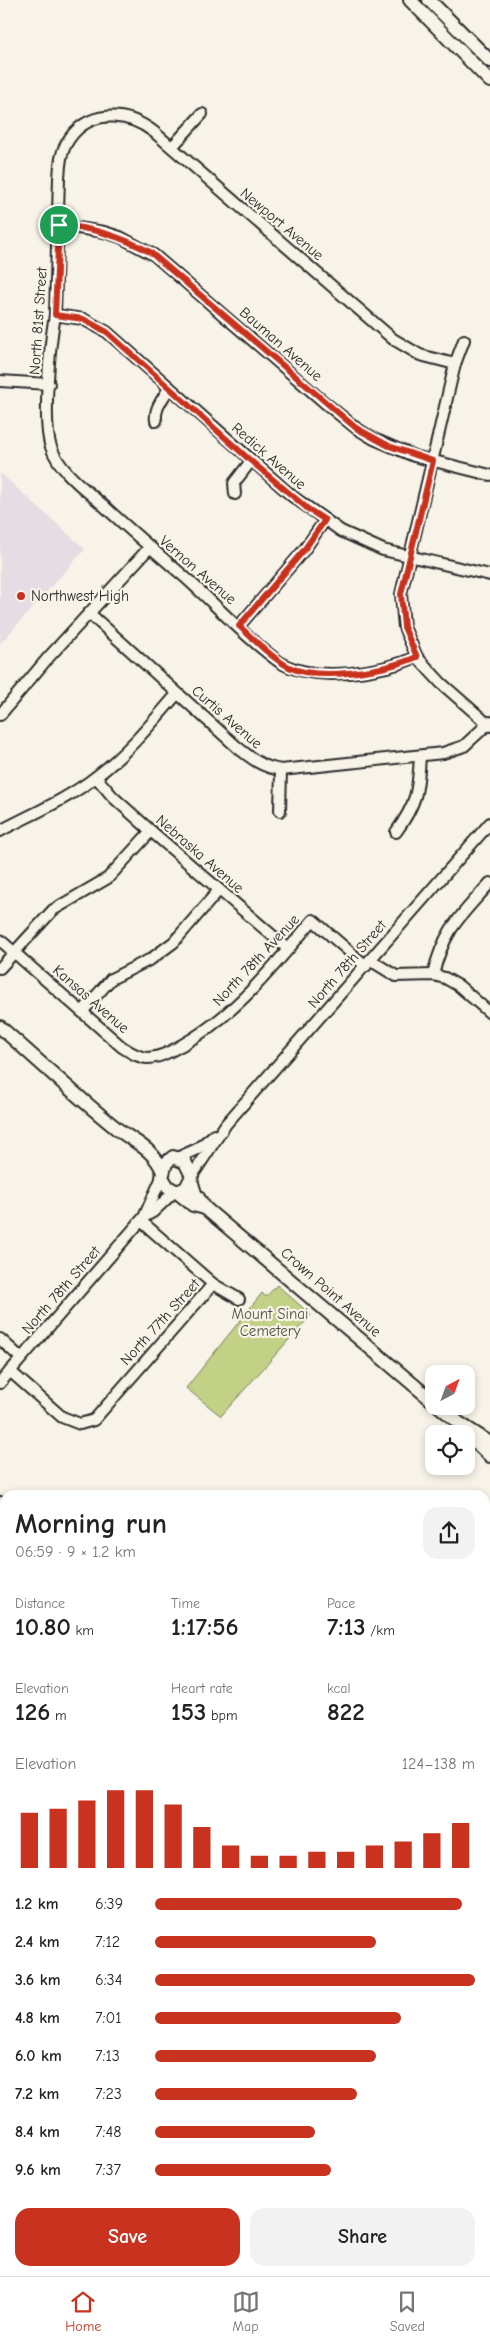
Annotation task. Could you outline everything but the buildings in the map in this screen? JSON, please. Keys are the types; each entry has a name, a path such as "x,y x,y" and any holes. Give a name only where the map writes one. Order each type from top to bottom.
{"main road":[{"path":"410,0 490,82"},
{"path":"430,0 490,61"},
{"path":"0,1027 117,1129 140,1143 155,1158 168,1187 176,1192 186,1188 191,1178 187,1164 150,1145 140,1143"},
{"path":"162,1174 166,1163 175,1157"},
{"name":"Crown Point Avenue","path":"191,1178 195,1193 205,1208 240,1235 425,1394"},
{"name":"Crown Point Avenue","path":"176,1192 193,1205 205,1208"},
{"path":"449,1415 490,1456"},
{"path":"458,1423 490,1443"}],"street":[{"path":"172,147 202,114"},
{"name":"Newport Avenue","path":"90,122 110,116 128,117 146,126 393,339 420,354 454,364"},
{"name":"North 81st Street","path":"49,384 51,336 55,315 61,157 68,141 90,122"},
{"name":"Bauman Avenue","path":"59,225 101,231 120,237 150,252 356,428 389,446 433,461 490,475"},
{"name":"Redick Avenue","path":"55,315 83,319 107,332 251,461 308,509 325,520 362,541 383,550 490,575"},
{"path":"464,340 454,364 433,461 409,556 401,594 402,612 404,627 417,657 441,683 489,724"},
{"path":"0,382 49,384"},
{"name":"Vernon Avenue","path":"49,384 48,426 50,445 56,459 80,484 281,663 304,673 324,674 384,668 417,657"},
{"path":"156,422 155,414 158,406 169,388"},
{"path":"235,494 234,483 251,461"},
{"path":"239,626 304,550 325,520"},
{"path":"0,715 89,613 150,547"},
{"name":"Curtis Avenue","path":"89,613 254,761 281,770 378,758 443,754 464,746 489,724"},
{"path":"0,832 73,792 96,777 131,745 178,694"},
{"path":"396,832 411,811 416,798 420,756"},
{"path":"280,811 281,770"},
{"name":"Nebraska Avenue","path":"96,777 113,797 288,949"},
{"name":"North 78th Street","path":"226,1124 490,823"},
{"path":"0,968 53,910 114,873 151,831"},
{"path":"433,975 439,951 448,933 490,883"},
{"path":"83,1011 111,979 151,959 174,942 219,890"},
{"name":"North 78th Avenue","path":"170,1052 216,1024 240,1004 313,920 368,963"},
{"name":"Kansas Avenue","path":"0,940 122,1047 136,1055 148,1058 170,1052"},
{"path":"368,963 396,976 433,975 451,980 490,1013"},
{"path":"175,1157 197,1149 226,1124"},
{"path":"191,1178 226,1124"},
{"path":"142,1219 162,1174"},
{"path":"142,1219 176,1192"},
{"path":"142,1219 213,1284 239,1299"},
{"name":"North 78th Street","path":"0,1383 142,1219"},
{"name":"North 77th Street","path":"10,1371 62,1417 80,1424 94,1420 213,1284"},
{"path":"0,1338 21,1358"}],"shaded area":[{"name":"Northwest High","path":"0,473 85,549 0,644"}],"green space":[{"name":"Mount Sinai Cemetery","path":"277,1285 311,1315 221,1416 186,1388 262,1293 266,1297"}],"place":[{"name":"Northwest High","path":"21,596"}],"route":[{"path":"59,225 101,231 120,237 150,252 356,428 389,446 433,461 403,579 401,594 404,627 417,657 398,665 384,668 324,674 304,673 281,663 239,626 304,550 325,520 308,509 251,461 107,332 83,319 55,315 59,225"}]}
